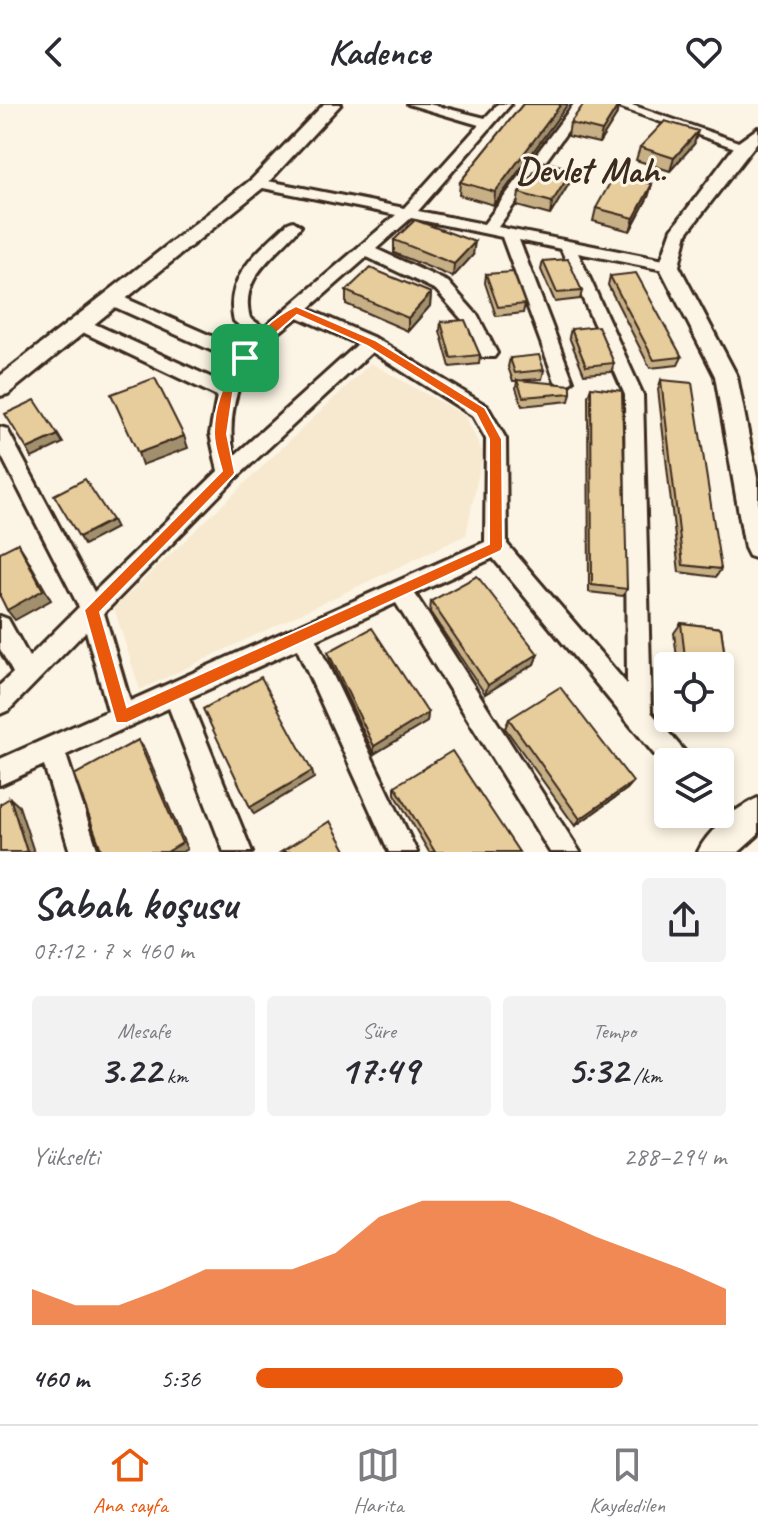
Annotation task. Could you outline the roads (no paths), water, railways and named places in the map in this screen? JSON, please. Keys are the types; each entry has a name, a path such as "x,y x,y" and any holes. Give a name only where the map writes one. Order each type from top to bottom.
{"street":[{"path":"0,388 258,183 333,104"},
{"path":"414,104 488,123"},
{"path":"228,473 220,434 227,393 245,358 264,337 408,213 505,104"},
{"path":"488,229 581,104"},
{"path":"616,104 751,140 678,233 669,266 726,376 758,548"},
{"path":"258,183 669,266"},
{"path":"264,337 242,321 237,302 247,273 293,226"},
{"path":"508,233 564,381"},
{"path":"567,245 634,395 639,717"},
{"path":"365,250 442,286 472,320 488,353"},
{"path":"112,299 245,358"},
{"path":"296,310 371,343 480,411 496,439 496,547 665,748"},
{"path":"80,324 227,393"},
{"path":"0,702 228,473 371,343"},
{"path":"0,434 92,610 122,717"},
{"path":"0,772 496,547"},
{"path":"400,590 566,852"},
{"path":"0,626 27,676"},
{"path":"302,635 403,852"},
{"path":"175,693 238,852"},
{"path":"52,749 84,852"}],"district":[{"name":"Devlet Mah.","path":"591,169"}]}
